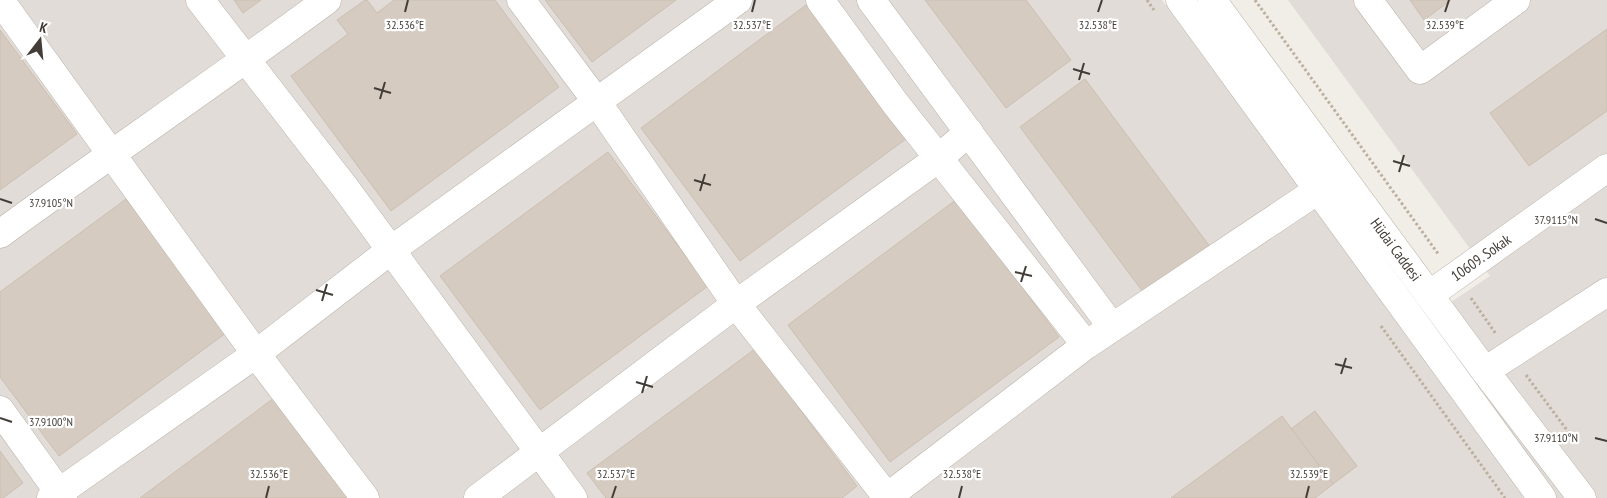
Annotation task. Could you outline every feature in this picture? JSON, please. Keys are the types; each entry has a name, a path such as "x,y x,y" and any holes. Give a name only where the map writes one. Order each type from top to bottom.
{"street":[{"path":"0,0 256,354 364,498"},
{"path":"200,0 390,250 573,498"},
{"path":"0,234 111,153 246,60 327,0"},
{"path":"521,0 597,102 736,304 886,497 1086,344 1318,190"},
{"path":"0,410 58,496 256,354 390,250 738,0"},
{"path":"820,0 895,104 1086,344"},
{"path":"871,0 1112,327"},
{"name":"Hüdai Caddesi","path":"1180,0 1542,498"},
{"name":"Hüdai Caddesi","path":"1212,0 1485,371 1582,498"},
{"path":"1368,0 1420,70 1516,0"},
{"path":"478,498 736,304 939,158 969,132"},
{"name":"10609. Sokak","path":"1429,295 1607,168"},
{"path":"1485,371 1607,292"}],"path":[{"path":"1255,0 1569,434"}],"shaded area":[{"path":"0,0 1162,0 1405,333 1490,276 1288,0 1607,0 1607,498 0,498"}],"building":[{"path":"234,0 261,0 243,13"},
{"path":"365,0 377,13 394,0 495,0 559,87 391,211 291,76 348,34 337,20"},
{"path":"545,0 676,0 592,62"},
{"path":"925,0 1026,0 1071,60 1006,108"},
{"path":"1410,0 1451,0 1424,20"},
{"path":"810,2 910,136 740,261 641,128"},
{"path":"1607,29 1607,111 1529,166 1490,113"},
{"path":"0,30 77,134 0,190"},
{"path":"1085,79 1214,252 1149,300 1020,127"},
{"path":"608,152 708,286 540,410 440,276"},
{"path":"126,199 226,333 59,456 0,377 0,292"},
{"path":"957,199 1059,337 890,462 788,325"},
{"path":"755,349 857,486 842,498 606,498 587,473"},
{"path":"274,398 349,498 140,498"},
{"path":"1315,411 1357,466 1333,484 1291,429"},
{"path":"1282,416 1333,484 1315,498 1171,498"},
{"path":"0,451 23,483 3,498 0,498"}]}
